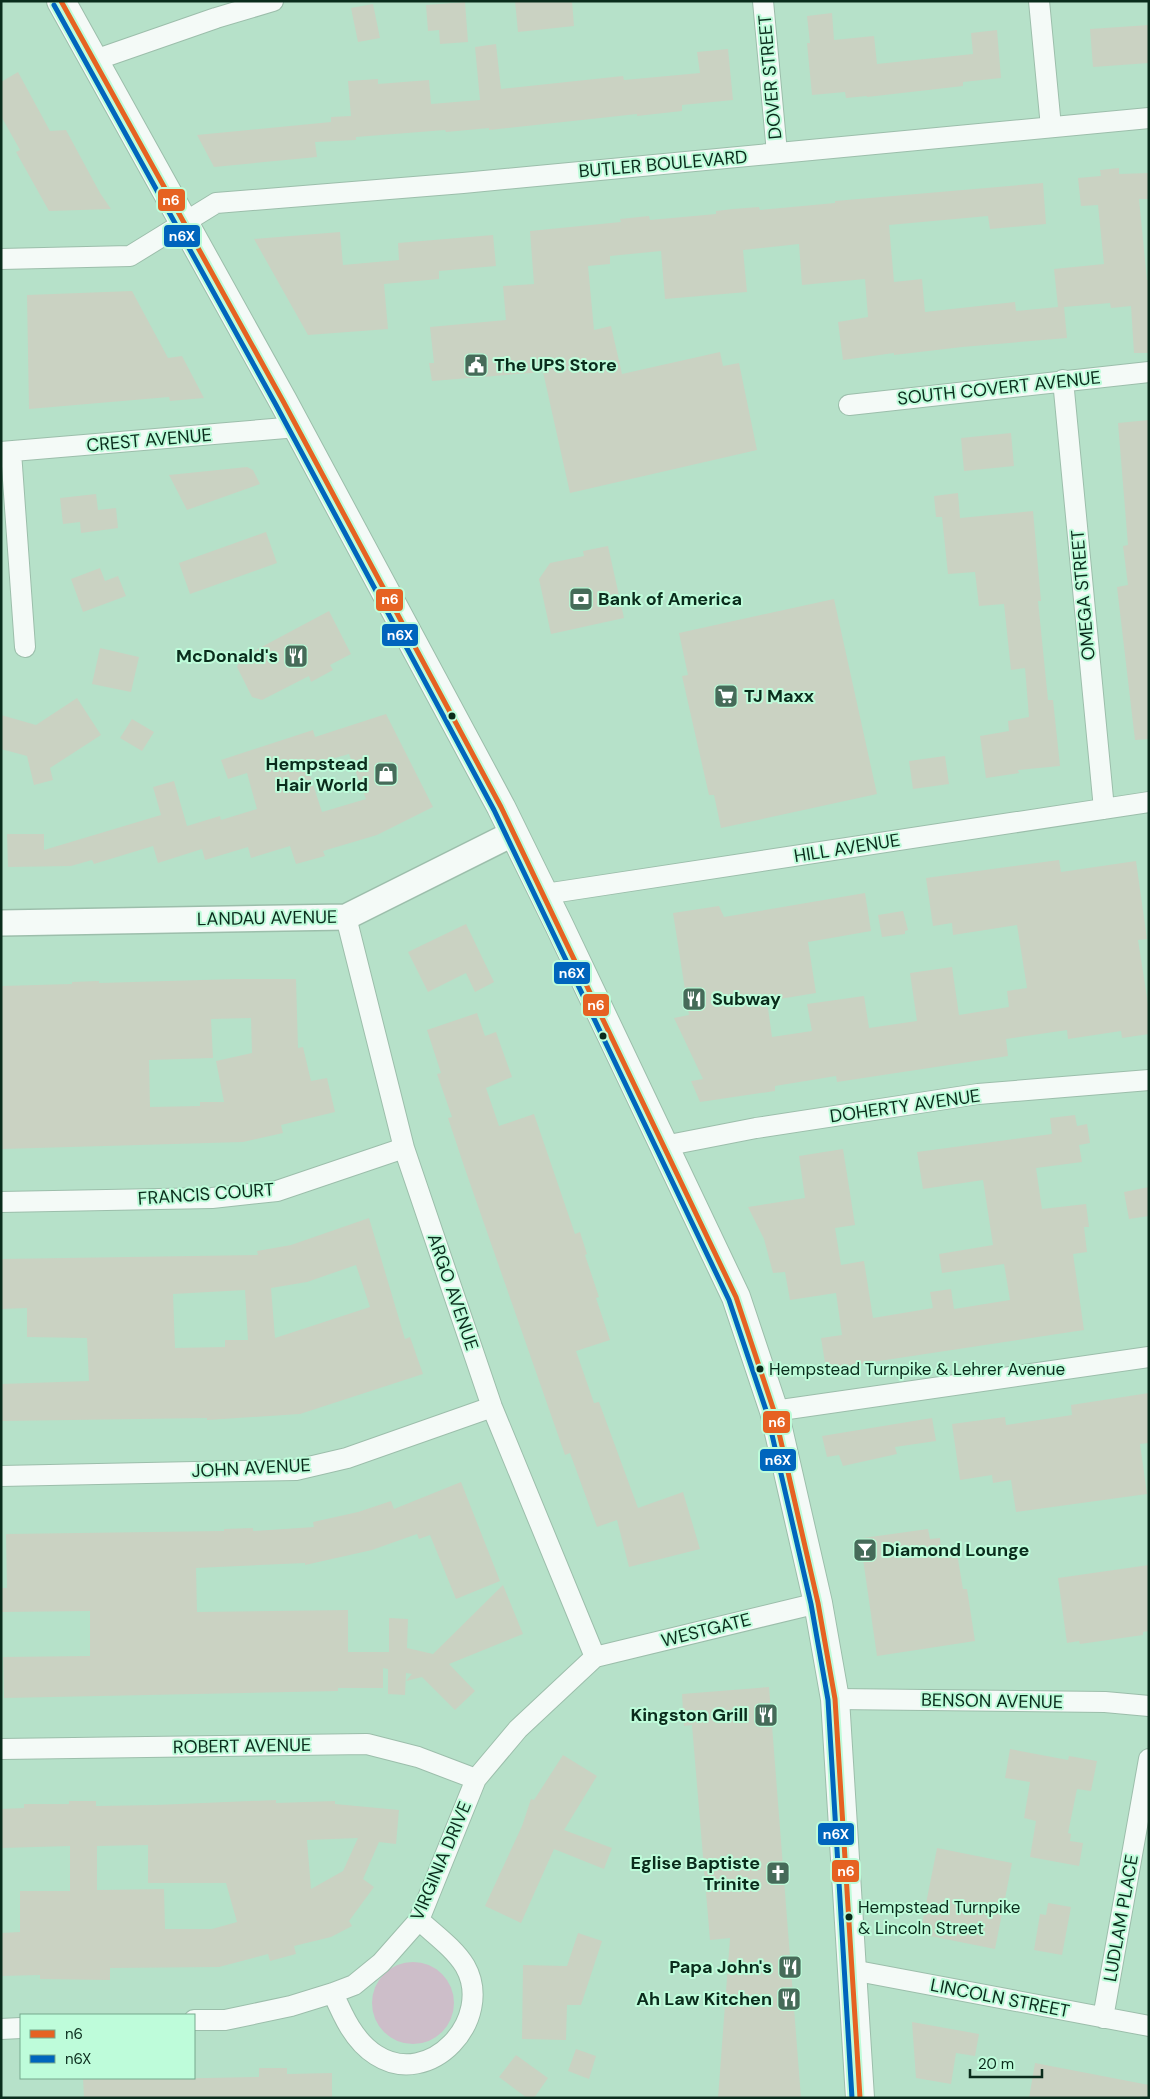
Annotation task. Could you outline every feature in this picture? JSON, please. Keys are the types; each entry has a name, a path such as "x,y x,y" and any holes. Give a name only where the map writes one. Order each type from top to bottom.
{"main road":[{"path":"61,1 297,427 514,833 545,894 736,1297 774,1411 818,1603 835,1699 860,2098"}],"street":[{"path":"95,60 216,18 273,1"},
{"name":"DOVER STREET","path":"763,1 777,153"},
{"path":"1039,1 1051,127"},
{"name":"BUTLER BOULEVARD","path":"1,259 130,256 216,203 1149,118"},
{"name":"SOUTH COVERT AVENUE","path":"850,405 1149,372"},
{"name":"OMEGA STREET","path":"1063,380 1104,809"},
{"name":"CREST AVENUE","path":"6,452 297,427"},
{"path":"6,452 25,647"},
{"name":"HILL AVENUE","path":"545,894 1149,802"},
{"name":"LANDAU AVENUE","path":"1,923 346,916 514,833"},
{"name":"ARGO AVENUE","path":"346,916 404,1148 492,1407 595,1657"},
{"name":"DOHERTY AVENUE","path":"664,1146 756,1128 978,1094 1149,1080"},
{"name":"FRANCIS COURT","path":"1,1202 212,1198 278,1190 404,1148"},
{"path":"774,1411 1149,1356"},
{"name":"JOHN AVENUE","path":"1,1476 296,1470 348,1458 492,1407"},
{"name":"WESTGATE","path":"595,1657 818,1603"},
{"name":"VIRGINIA DRIVE","path":"195,2020 225,2020 291,2006 354,1985 381,1963 418,1920 476,1779 518,1729 595,1657"},
{"name":"BENSON AVENUE","path":"835,1699 1105,1702 1149,1706"},
{"name":"ROBERT AVENUE","path":"1,1749 367,1744 418,1757 476,1779"},
{"name":"LUDLAM PLACE","path":"1103,2018 1149,1759"},
{"path":"333,1993 354,2034 376,2055 392,2063 404,2065 421,2062 450,2047 460,2036 471,2014 473,1988 465,1966 450,1948 418,1920"},
{"name":"LINCOLN STREET","path":"852,1970 1149,2026"},
{"path":"1,2029 20,2028"}],"shaded area":[{"path":"413,1962 429,1965 442,1974 451,1987 454,2003 451,2019 442,2032 429,2041 413,2044 397,2041 384,2032 375,2019 372,2003 375,1987 384,1974 397,1965"}],"building":[{"path":"515,1 572,1 574,26 518,32"},
{"path":"465,2 468,42 440,44 439,30 428,31 426,5"},
{"path":"373,4 380,38 358,42 351,8"},
{"path":"832,13 834,40 874,36 877,64 973,54 971,33 997,30 1001,78 963,82 963,86 867,97 846,98 845,92 812,95 807,43 810,43 807,16"},
{"path":"1149,25 1149,63 1093,67 1090,29"},
{"path":"496,44 501,89 623,76 624,80 700,73 697,52 728,49 733,100 682,105 682,111 637,116 637,114 489,130 489,128 446,132 445,130 356,137 356,140 315,142 317,157 214,167 197,135 331,122 331,117 351,116 348,81 378,79 378,84 429,80 431,104 480,100 475,47"},
{"path":"18,72 50,131 66,130 100,193 111,209 49,211 16,152 20,150 1,116 1,82"},
{"path":"1119,168 1119,174 1149,173 1149,199 1139,199 1147,280 1149,280 1149,353 1134,353 1131,306 1111,308 1110,303 1064,307 1067,338 894,355 894,353 843,360 838,322 868,317 865,279 802,285 799,244 743,250 747,292 665,299 661,251 610,256 610,264 588,266 594,330 611,326 622,374 720,352 723,366 739,363 757,450 570,493 543,372 432,381 429,363 434,363 430,327 506,320 503,286 534,284 530,231 621,222 620,219 649,216 650,220 716,214 716,211 733,209 759,207 760,210 835,203 835,201 1043,183 1046,224 990,229 988,216 889,225 894,282 922,279 925,312 1015,302 1016,311 1058,307 1054,269 1104,264 1098,205 1081,206 1078,178 1101,176 1100,170"},
{"path":"340,232 343,265 399,260 398,243 493,235 496,266 439,271 439,279 384,284 388,329 308,335 254,239"},
{"path":"132,291 168,358 182,356 204,398 170,401 169,397 29,409 27,295"},
{"path":"1149,420 1149,739 1135,740 1117,587 1128,585 1123,546 1128,545 1118,423"},
{"path":"1011,433 1014,466 964,471 961,438"},
{"path":"247,467 253,470 260,484 187,510 169,475"},
{"path":"958,493 960,518 1033,511 1041,601 1038,601 1048,700 1053,700 1060,766 1018,770 1019,773 986,778 980,736 1009,731 1008,721 1029,717 1025,668 1011,670 1004,604 979,606 975,572 948,574 942,517 936,517 934,496"},
{"path":"96,494 98,510 116,508 118,528 81,533 80,522 63,524 60,498"},
{"path":"266,532 277,563 190,594 179,563"},
{"name":"Bank of America","path":"608,546 624,618 551,634 539,579 550,563 584,556 583,551"},
{"path":"100,568 105,581 118,576 126,596 83,612 71,579"},
{"path":"834,599 877,794 721,828 714,795 709,795 682,676 688,675 679,633"},
{"name":"McDonald's","path":"329,611 351,654 330,665 333,670 311,682 309,676 262,700 252,697 237,667 241,658"},
{"path":"100,648 139,657 131,692 92,684"},
{"path":"77,698 101,735 50,768 53,780 34,785 27,756 1,749 1,715 36,725"},
{"path":"386,714 433,807 377,835 323,851 325,856 296,864 290,846 251,858 248,847 205,860 202,849 158,863 153,846 94,864 92,860 71,866 8,867 7,834 44,834 44,850 161,815 153,787 174,781 187,826 220,816 221,820 257,809 247,773 228,779 221,760 313,730 315,737","holes":["349,754 366,799 322,812 307,766"]},
{"path":"132,719 154,732 142,751 120,738"},
{"path":"945,756 949,784 913,789 909,761"},
{"path":"1059,860 1061,872 1136,861 1147,939 1138,940 1149,1010 1149,1034 1122,1038 1121,1031 1068,1039 1067,1030 1006,1039 1008,1056 837,1082 836,1076 775,1086 775,1091 700,1102 691,1081 703,1079 674,1018 689,1015 673,913 719,906 724,917 865,893 871,931 808,942 816,993 767,1001 772,1037 812,1031 807,1004 864,996 869,1028 917,1021 910,973 952,967 959,1015 1009,1007 1007,991 1027,988 1017,925 953,935 952,923 933,926 926,878"},
{"path":"903,911 908,930 905,931 905,934 882,937 878,915"},
{"path":"466,924 494,982 475,992 466,973 428,992 408,952"},
{"path":"296,979 298,1048 303,1047 311,1081 327,1078 335,1112 281,1125 283,1133 243,1142 1,1149 1,986 72,984 72,982 99,981 99,983","holes":["251,1018 252,1053 216,1061 224,1102 200,1102 200,1106 150,1107 149,1060 213,1058 211,1019"]},
{"path":"477,1013 485,1036 496,1032 512,1077 486,1088 499,1126 534,1114 575,1234 580,1232 587,1254 585,1255 599,1297 596,1298 610,1340 576,1351 594,1403 599,1402 638,1508 683,1492 700,1549 629,1567 617,1520 597,1527 570,1453 565,1455 448,1118 452,1117 437,1074 441,1073 427,1030"},
{"path":"1075,1115 1077,1126 1087,1124 1090,1143 1079,1145 1082,1162 1036,1168 1042,1209 1086,1204 1089,1227 1084,1227 1087,1252 1073,1254 1084,1330 826,1369 821,1338 842,1335 836,1293 790,1300 785,1272 773,1273 764,1239 748,1207 805,1198 799,1156 843,1149 855,1225 835,1228 841,1265 864,1261 873,1318 933,1308 930,1292 951,1289 954,1309 1010,1300 1004,1264 942,1273 939,1254 993,1245 983,1180 923,1189 917,1152 1052,1134 1050,1118"},
{"path":"1149,1187 1149,1216 1129,1219 1124,1192"},
{"path":"369,1218 405,1339 410,1337 423,1374 300,1414 207,1420 207,1418 1,1421 1,1384 89,1381 87,1338 27,1337 27,1308 1,1309 1,1259 258,1255 257,1251 291,1245","holes":["356,1265 370,1307 275,1338 271,1288 307,1282","245,1290 248,1340 225,1340 225,1347 175,1348 173,1294"]},
{"path":"1149,1393 1149,1443 1140,1444 1147,1494 1016,1512 1011,1480 993,1483 992,1475 960,1480 952,1424 1005,1417 1006,1425 1072,1415 1071,1405"},
{"path":"932,1418 936,1441 895,1447 897,1454 843,1466 839,1455 827,1457 822,1436"},
{"path":"461,1482 500,1581 456,1599 430,1535 419,1539 417,1534 372,1550 305,1565 305,1563 196,1568 197,1612 348,1610 348,1652 389,1652 389,1618 408,1619 407,1648 433,1654 503,1585 523,1634 449,1664 475,1691 455,1710 422,1677 406,1681 412,1674 406,1673 405,1695 388,1694 388,1669 383,1668 383,1688 338,1688 338,1691 4,1698 3,1657 90,1656 90,1611 1,1612 1,1588 7,1588 6,1534 224,1531 224,1529 253,1528 253,1531 314,1527 313,1522 358,1512 391,1501 394,1509"},
{"path":"928,1529 930,1539 940,1538 941,1549 956,1547 963,1589 967,1589 975,1641 877,1656 863,1559 859,1560 856,1539"},
{"path":"1149,1565 1149,1631 1143,1632 1143,1635 1080,1644 1079,1641 1067,1643 1058,1578"},
{"path":"769,1687 801,2098 718,2098 730,1938 710,1940 692,1725 684,1726 682,1694"},
{"path":"1010,1749 1068,1760 1069,1756 1097,1761 1091,1791 1077,1789 1068,1833 1071,1834 1070,1841 1083,1843 1079,1866 1030,1857 1036,1821 1024,1818 1030,1782 1005,1778"},
{"path":"563,1755 597,1776 564,1830 612,1848 604,1869 554,1849 521,1923 485,1906 522,1826 531,1799 534,1800"},
{"path":"276,1800 276,1803 335,1801 335,1804 399,1810 396,1844 379,1842 363,1879 374,1887 349,1921 352,1926 331,1937 294,1946 296,1954 270,1961 268,1954 219,1967 110,1968 110,1980 40,1979 40,1975 1,1976 1,1933 20,1932 20,1891 70,1891 70,1846 1,1848 1,1809 24,1808 24,1804 69,1804 69,1801 96,1801 96,1806","holes":["358,1838 343,1871 311,1889 307,1840","148,1845 148,1883 226,1883 237,1922 212,1929 165,1929 164,1889 97,1890 97,1846"]},
{"path":"937,1848 1012,1863 995,1949 920,1934"},
{"path":"1048,1903 1071,1907 1062,1955 1034,1950 1040,1914 1046,1915"},
{"path":"578,1933 602,1941 581,2005 567,2005 566,2040 522,2039 523,1965 567,1966"},
{"path":"912,2022 979,2034 975,2056 956,2053 951,2084 916,2078"},
{"path":"576,2049 596,2056 589,2079 568,2071"},
{"path":"516,2055 548,2078 534,2098 527,2098 499,2077"},
{"path":"1035,2063 1149,2085 1149,2098 1029,2098"},
{"path":"259,2068 287,2068 287,2074 332,2073 332,2098 84,2098 83,2079 259,2077"}],"transit line":[{"name":"n6","path":"61,1 283,401 501,807 736,1297 774,1411 818,1603 835,1699 860,2098"},
{"name":"n6X","path":"54,5 276,405 494,810 729,1300 767,1413 811,1604 828,1700 852,2098"}],"place":[{"name":"The UPS Store","path":"476,365"},
{"name":"Bank of America","path":"581,599"},
{"name":"McDonald's","path":"296,656"},
{"name":"TJ Maxx","path":"726,696"},
{"name":"Hempstead Hair World","path":"386,774"},
{"name":"Subway","path":"694,999"},
{"name":"Hempstead Turnpike & Lehrer Avenue","path":"760,1369"},
{"name":"Diamond Lounge","path":"865,1550"},
{"name":"Kingston Grill","path":"766,1715"},
{"name":"Eglise Baptiste Trinite","path":"778,1873"},
{"name":"Hempstead Turnpike & Lincoln Street","path":"849,1917"},
{"name":"Papa John's","path":"790,1967"},
{"name":"Ah Law Kitchen","path":"789,1999"}]}
